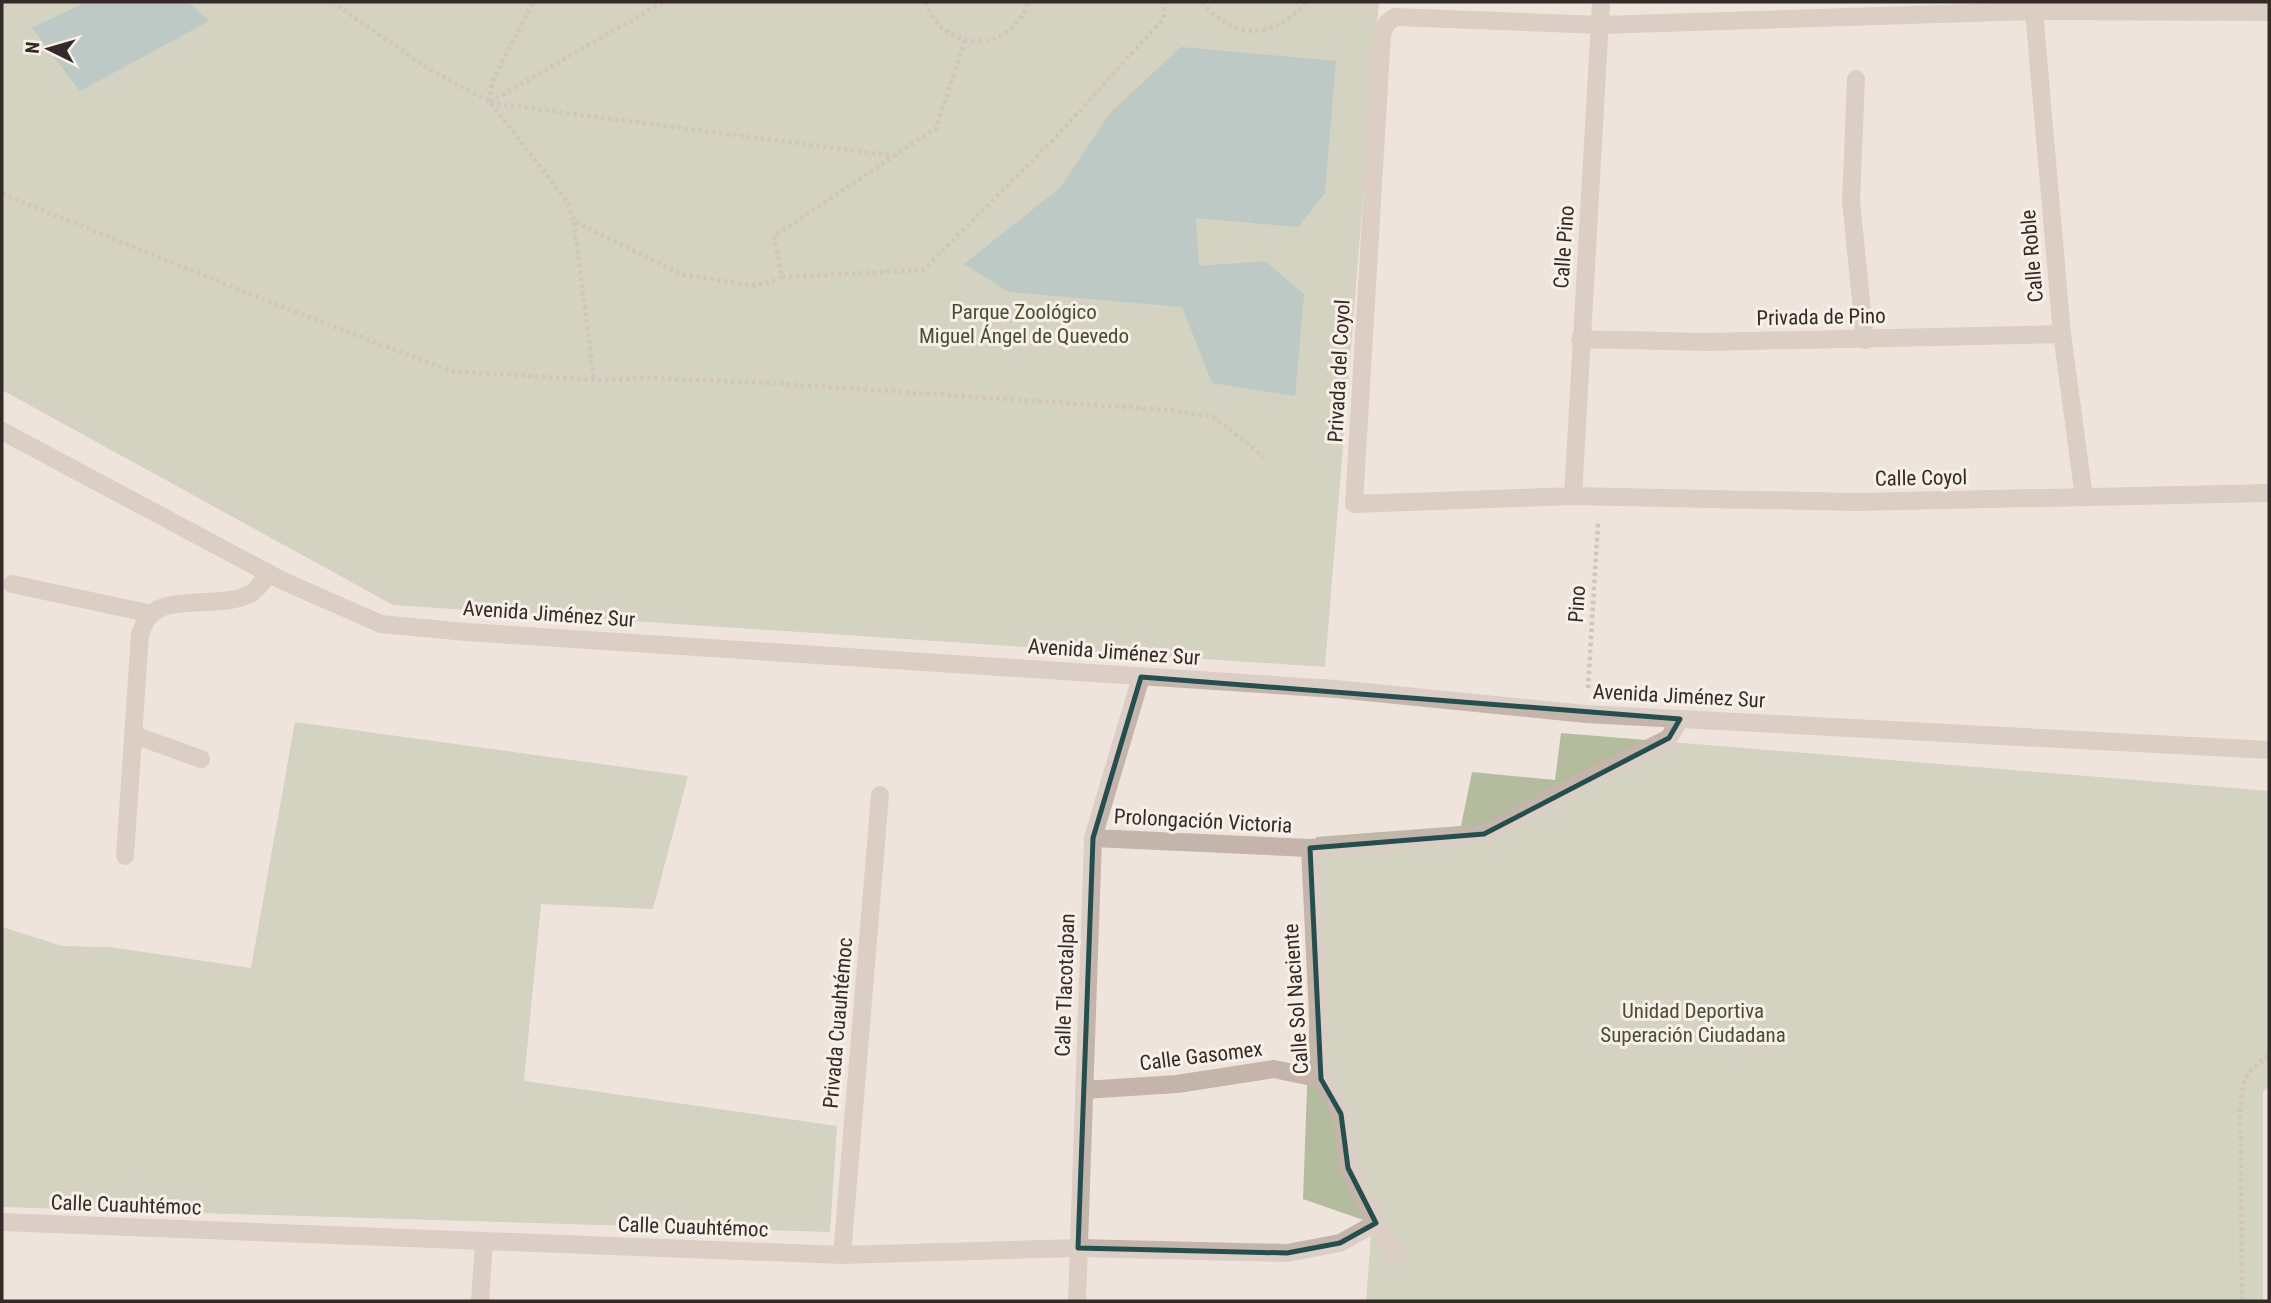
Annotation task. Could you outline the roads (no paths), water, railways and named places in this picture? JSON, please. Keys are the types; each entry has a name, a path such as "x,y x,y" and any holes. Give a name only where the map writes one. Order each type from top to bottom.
{"street":[{"name":"Calle Pino","path":"1573,496 1601,2"},
{"path":"1601,25 2034,11 2269,12"},
{"name":"Calle Roble","path":"2034,11 2062,334 2084,497"},
{"name":"Privada del Coyol","path":"1573,496 1354,504 1382,34 1387,23 1395,17 1601,25"},
{"path":"1856,79 1851,201 1865,340"},
{"name":"Privada de Pino","path":"1580,340 1707,342 2062,334"},
{"name":"Avenida Jiménez Sur","path":"2,431 268,573 381,624 480,633 1336,689 1586,714 2269,750"},
{"name":"Calle Coyol","path":"1573,496 1856,502 2269,493"},
{"path":"125,856 140,634 146,620 156,609 238,600 253,593 268,573"},
{"path":"12,584 152,614"},
{"name":"Calle Tlacotalpan","path":"1077,1301 1093,838 1141,677"},
{"name":"Prolongación Victoria","path":"1093,838 1310,848 1484,834 1669,738 1680,719"},
{"path":"134,735 201,759"},
{"name":"Privada Cuauhtémoc","path":"842,1255 880,795"},
{"name":"Calle Sol Naciente","path":"1310,848 1321,1079 1341,1114 1348,1168 1376,1223 1398,1254"},
{"name":"Calle Gasomex","path":"1084,1090 1177,1084 1274,1069 1321,1079"},
{"name":"Calle Cuauhtémoc","path":"2,1222 842,1255 1077,1248 1287,1253 1340,1242 1376,1223"},
{"path":"481,1301 484,1242"}],"water":[{"path":"86,2 188,2 209,21 80,91 32,28"},
{"path":"1181,47 1336,61 1325,193 1298,227 1196,218 1199,266 1265,261 1304,294 1295,396 1212,383 1182,307 1009,292 964,264 1060,188 1109,114"}],"park label":[{"name":"Parque Zoológico Miguel Ángel de Quevedo","path":"1024,324"},
{"name":"Unidad Deportiva Superación Ciudadana","path":"1693,1023"}]}
